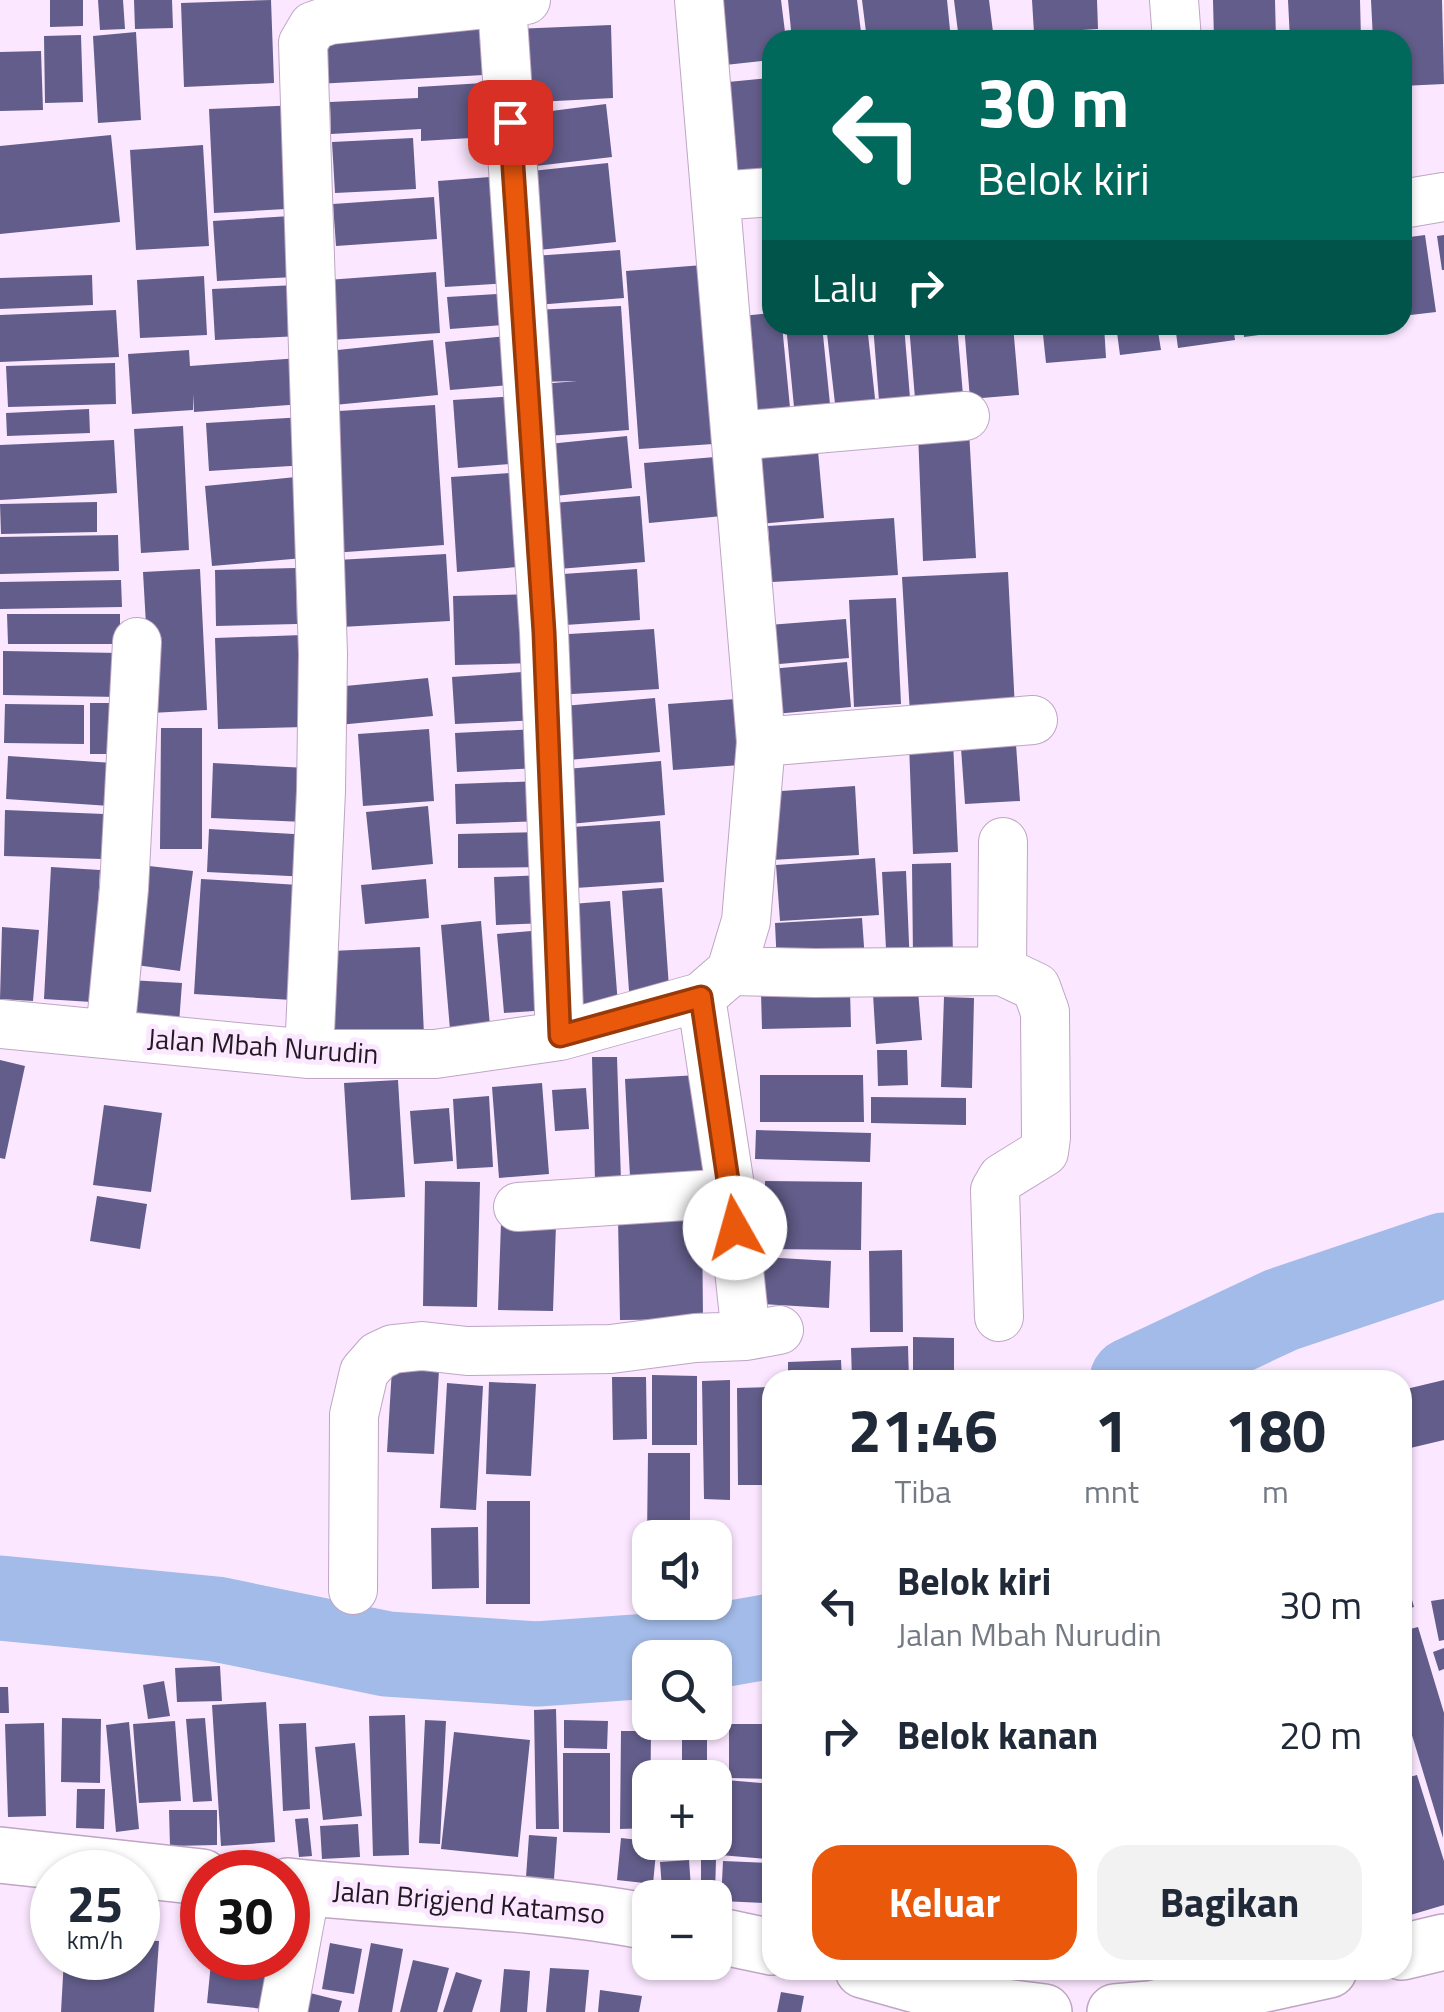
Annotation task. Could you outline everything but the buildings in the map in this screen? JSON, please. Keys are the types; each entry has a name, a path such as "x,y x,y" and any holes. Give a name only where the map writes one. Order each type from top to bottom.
{"street":[{"path":"353,1590 354,1415 364,1372 378,1356 394,1348 422,1346 467,1350 610,1349 763,1333 731,1193 716,984 746,921 762,742 699,0"},
{"path":"1174,0 1176,30"},
{"path":"309,1054 322,791 323,654 303,43 313,26 330,20 514,2 560,1036"},
{"path":"716,196 762,193"},
{"path":"1412,202 1444,197"},
{"path":"736,436 965,416"},
{"path":"110,1034 124,888 137,642"},
{"path":"762,742 1033,720"},
{"path":"999,1317 995,1190 1002,1178 1044,1152 1046,1137 1044,1000 1036,987 1002,970 1003,842"},
{"name":"Jalan Mbah Nurudin","path":"0,1024 309,1054 435,1054 560,1036 716,984 814,974 1002,970"},
{"path":"518,1207 731,1193"},
{"path":"0,1856 180,1875"},
{"name":"Jalan Brigjend Katamso","path":"310,1888 474,1900 632,1918"},
{"path":"732,1939 762,1945"},
{"path":"1412,1950 1444,1942"},
{"path":"283,2012 287,1980"},
{"path":"898,1980 988,2005 1044,2012"},
{"path":"1115,2012 1150,2009 1282,1980"}],"waterway":[{"path":"1153,1370 1281,1310 1444,1255"},
{"path":"0,1598 216,1619 387,1654 537,1664 664,1655 762,1638"}],"route":[{"path":"510,122 544,632 560,1036 701,997 735,1228"}]}
